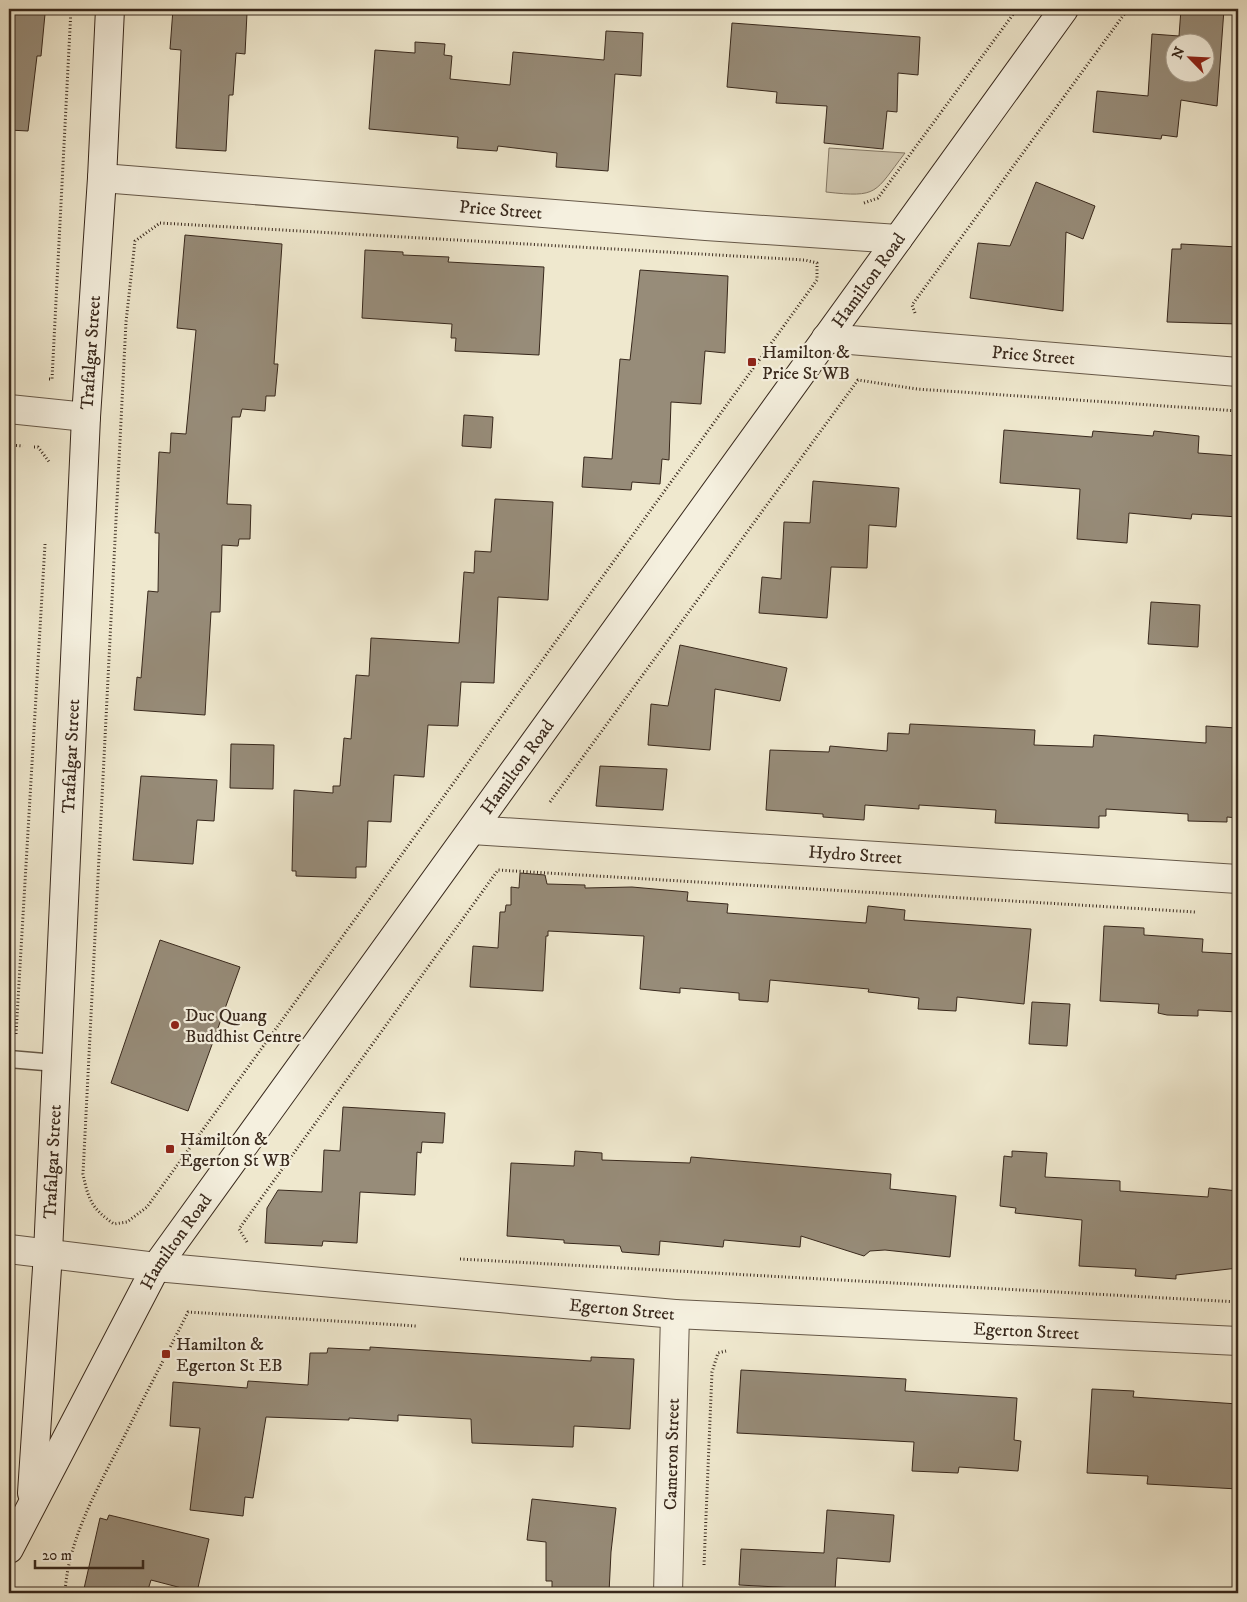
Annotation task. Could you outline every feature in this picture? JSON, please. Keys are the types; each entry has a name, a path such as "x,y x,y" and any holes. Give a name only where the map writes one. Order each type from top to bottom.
{"street":[{"name":"Trafalgar Street","path":"31,1505 48,1253 86,417 102,178 110,9"},
{"name":"Hamilton Road","path":"9,1549 156,1267 1064,9"},
{"name":"Price Street","path":"102,178 706,226 898,239"},
{"name":"Price Street","path":"826,338 1238,372"},
{"path":"9,409 86,417"},
{"name":"Hydro Street","path":"472,830 1238,879"},
{"name":"Egerton Street","path":"9,1249 156,1267 675,1314 1238,1341"},
{"name":"Cameron Street","path":"668,1593 675,1314"}],"lane":[{"path":"12,1059 56,1062"}],"path":[{"path":"45,380 52,378 71,9"},
{"path":"863,203 878,198 1017,9"},
{"path":"917,319 912,306 1128,9"},
{"path":"160,222 805,260 817,263 817,280 147,1207 127,1222 114,1224 98,1213 87,1196 83,1174 126,322 134,241 160,222"},
{"path":"547,805 858,380 917,388 1238,411"},
{"path":"9,445 38,447 50,460 49,470"},
{"path":"9,1144 12,1059 45,539"},
{"path":"250,1246 239,1229 498,870 1201,912"},
{"path":"454,1259 1238,1302"},
{"path":"66,1593 66,1577 81,1527 103,1477 188,1312"},
{"path":"704,1574 712,1372 718,1353 728,1350"}],"shaded area":[{"path":"829,148 905,153 887,177 874,190 866,193 843,194 826,192"}],"building":[{"path":"173,9 247,13 245,54 236,53 233,95 229,95 226,151 176,148 181,50 170,49"},
{"path":"1181,9 1224,9 1217,106 1181,100 1177,137 1162,135 1161,139 1093,132 1097,91 1148,96 1152,34 1164,35 1164,82 1214,82 1214,32 1179,32"},
{"path":"9,10 45,14 41,56 37,56 28,131 9,130"},
{"path":"732,23 920,37 918,75 898,73 897,112 887,111 883,149 824,143 827,106 776,103 777,92 727,87"},
{"path":"606,31 643,33 641,76 615,74 608,171 556,167 557,153 498,146 497,151 457,148 458,137 369,129 375,50 415,53 415,42 445,44 444,55 452,56 450,79 510,85 513,52 604,60"},
{"path":"1036,182 1095,206 1083,239 1066,232 1063,311 970,298 978,243 1010,246"},
{"path":"185,235 282,244 274,364 278,364 275,396 266,396 265,411 242,409 240,417 232,417 227,504 251,505 250,539 239,539 238,546 222,545 220,612 211,612 205,715 134,710 137,677 141,678 148,591 158,592 159,533 155,533 159,452 170,453 171,433 186,434 196,330 177,328"},
{"path":"1181,244 1238,247 1238,324 1167,322 1172,249 1181,249"},
{"path":"365,250 403,252 403,255 449,257 448,262 544,267 539,355 455,351 456,338 451,338 452,324 362,318"},
{"path":"640,270 728,276 725,353 705,351 701,404 671,402 669,460 662,459 660,484 632,482 631,490 582,487 584,457 612,459 620,359 630,360"},
{"path":"464,415 493,417 491,448 462,446"},
{"path":"1004,430 1092,437 1093,431 1153,436 1154,431 1199,436 1198,453 1238,456 1238,517 1192,514 1191,519 1129,513 1127,543 1077,539 1080,489 1000,483"},
{"path":"813,481 899,488 896,527 869,525 867,568 831,567 827,618 759,613 762,577 781,579 784,522 810,523"},
{"path":"495,499 553,502 548,600 498,597 494,683 461,682 458,726 428,725 424,777 394,775 391,822 368,821 366,867 356,867 356,878 296,876 296,871 292,871 294,790 333,793 333,786 340,786 344,738 351,739 356,675 369,676 371,638 459,643 464,572 474,573 475,551 491,552"},
{"path":"1151,602 1200,605 1198,647 1148,644"},
{"path":"680,645 787,668 780,701 715,689 710,750 648,745 651,704 668,706"},
{"path":"910,724 1035,730 1034,745 1093,747 1094,735 1206,743 1206,726 1236,728 1236,737 1238,737 1238,818 1227,817 1227,822 1188,821 1188,814 1106,809 1106,816 1099,816 1099,828 995,823 996,810 919,805 919,809 865,805 864,820 823,817 823,814 766,810 770,750 829,752 830,746 887,751 888,733 909,734"},
{"path":"231,744 274,745 273,789 230,788"},
{"path":"600,766 667,769 663,810 596,806"},
{"path":"141,776 217,780 214,821 197,820 193,864 133,860"},
{"path":"520,873 545,875 547,884 585,885 585,888 632,887 688,892 687,901 728,904 727,913 866,923 868,906 905,910 904,920 1031,929 1024,1004 957,997 956,1011 918,1009 919,998 868,992 869,989 770,980 768,1002 739,1000 739,993 680,988 680,993 640,989 644,936 548,931 548,936 546,936 543,991 470,987 473,946 498,948 500,912 505,912 506,905 511,905 511,887 519,888"},
{"path":"1104,926 1144,928 1144,935 1203,939 1202,952 1238,954 1238,1012 1198,1010 1198,1016 1167,1015 1158,1013 1159,1004 1100,1001"},
{"name":"Duc Quang Buddhist Centre","path":"160,940 240,967 188,1111 111,1083"},
{"path":"1032,1002 1070,1004 1067,1046 1029,1044"},
{"path":"343,1107 445,1113 443,1143 422,1142 421,1153 417,1152 415,1195 360,1192 357,1243 323,1241 322,1246 265,1243 267,1208 278,1190 322,1192 324,1150 340,1151"},
{"path":"575,1151 602,1153 602,1160 690,1163 691,1157 891,1174 890,1189 956,1196 950,1257 885,1250 870,1251 864,1256 801,1236 800,1247 724,1240 723,1247 660,1241 659,1255 622,1252 620,1246 564,1243 564,1240 507,1236 511,1163 574,1166"},
{"path":"1012,1151 1047,1153 1045,1177 1120,1181 1120,1191 1208,1197 1209,1188 1238,1191 1238,1268 1176,1275 1176,1279 1135,1276 1136,1269 1079,1266 1082,1220 1015,1213 1016,1208 1000,1206 1004,1156 1012,1157"},
{"path":"370,1347 591,1361 591,1357 634,1359 630,1429 574,1426 573,1447 472,1443 471,1419 398,1415 398,1421 349,1418 349,1420 266,1417 253,1498 245,1497 243,1516 190,1510 200,1428 170,1426 173,1382 247,1388 248,1381 308,1385 310,1353 327,1353 328,1348 370,1350"},
{"path":"741,1370 906,1379 905,1391 1017,1398 1014,1440 1021,1441 1018,1471 959,1467 958,1473 912,1471 914,1442 737,1433"},
{"path":"1092,1389 1134,1391 1133,1397 1238,1404 1238,1489 1147,1484 1148,1476 1087,1473"},
{"path":"532,1499 616,1508 609,1593 552,1593 552,1581 546,1581 546,1542 527,1540"},
{"path":"827,1510 894,1515 890,1562 837,1558 835,1590 739,1585 741,1549 824,1553"},
{"path":"109,1515 209,1539 197,1592 151,1580 147,1593 83,1593 100,1518 107,1520"}],"place":[{"name":"Hamilton & Price St WB","path":"752,362"},
{"name":"Duc Quang Buddhist Centre","path":"175,1025"},
{"name":"Hamilton & Egerton St WB","path":"170,1149"},
{"name":"Hamilton & Egerton St EB","path":"166,1354"}]}
